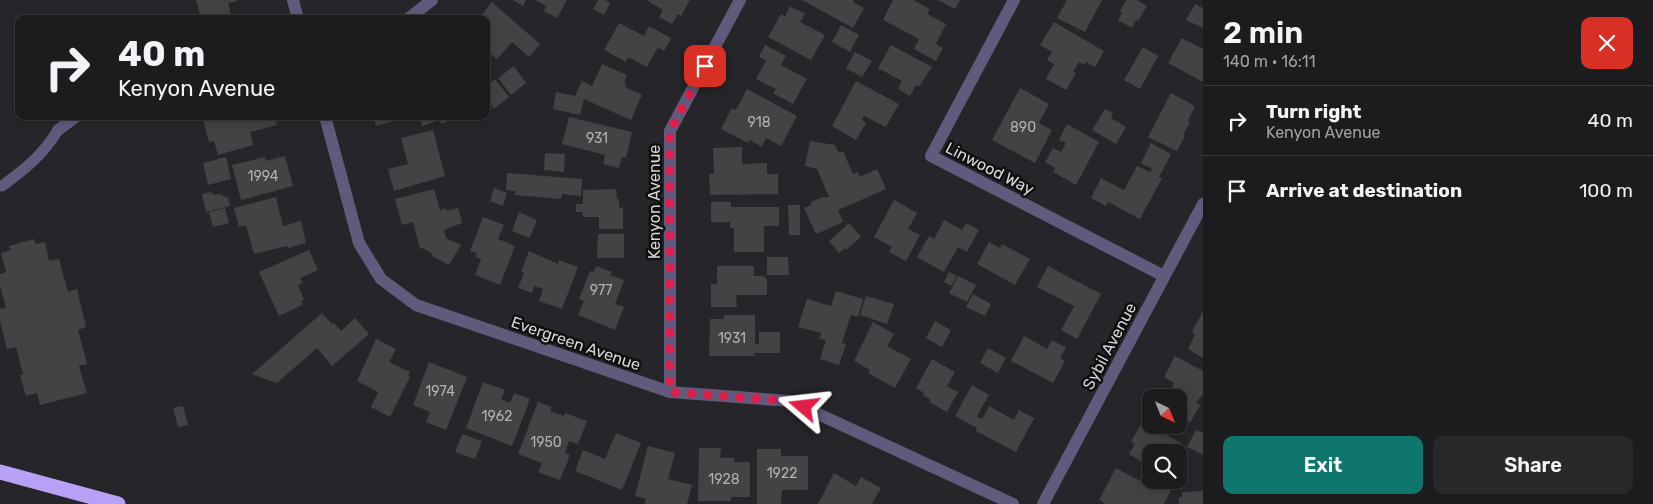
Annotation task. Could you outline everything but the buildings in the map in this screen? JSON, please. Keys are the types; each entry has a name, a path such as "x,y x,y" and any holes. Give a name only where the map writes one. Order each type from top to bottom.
{"highway":[{"path":"0,472 118,504"}],"street":[{"path":"294,0 297,15"},
{"path":"413,15 432,0"},
{"name":"Kenyon Avenue","path":"670,392 670,131 740,0"},
{"name":"Linwood Way","path":"1014,0 931,156 1164,276"},
{"path":"58,130 72,120"},
{"name":"Evergreen Avenue","path":"326,120 359,243 381,279 416,305 670,392 790,401 1012,504"},
{"name":"Sybil Avenue","path":"1043,504 1203,204"}],"lane":[{"path":"2,186 28,167 50,144 58,130"}],"route":[{"path":"705,66 670,131 670,392 790,401 804,407"}]}
